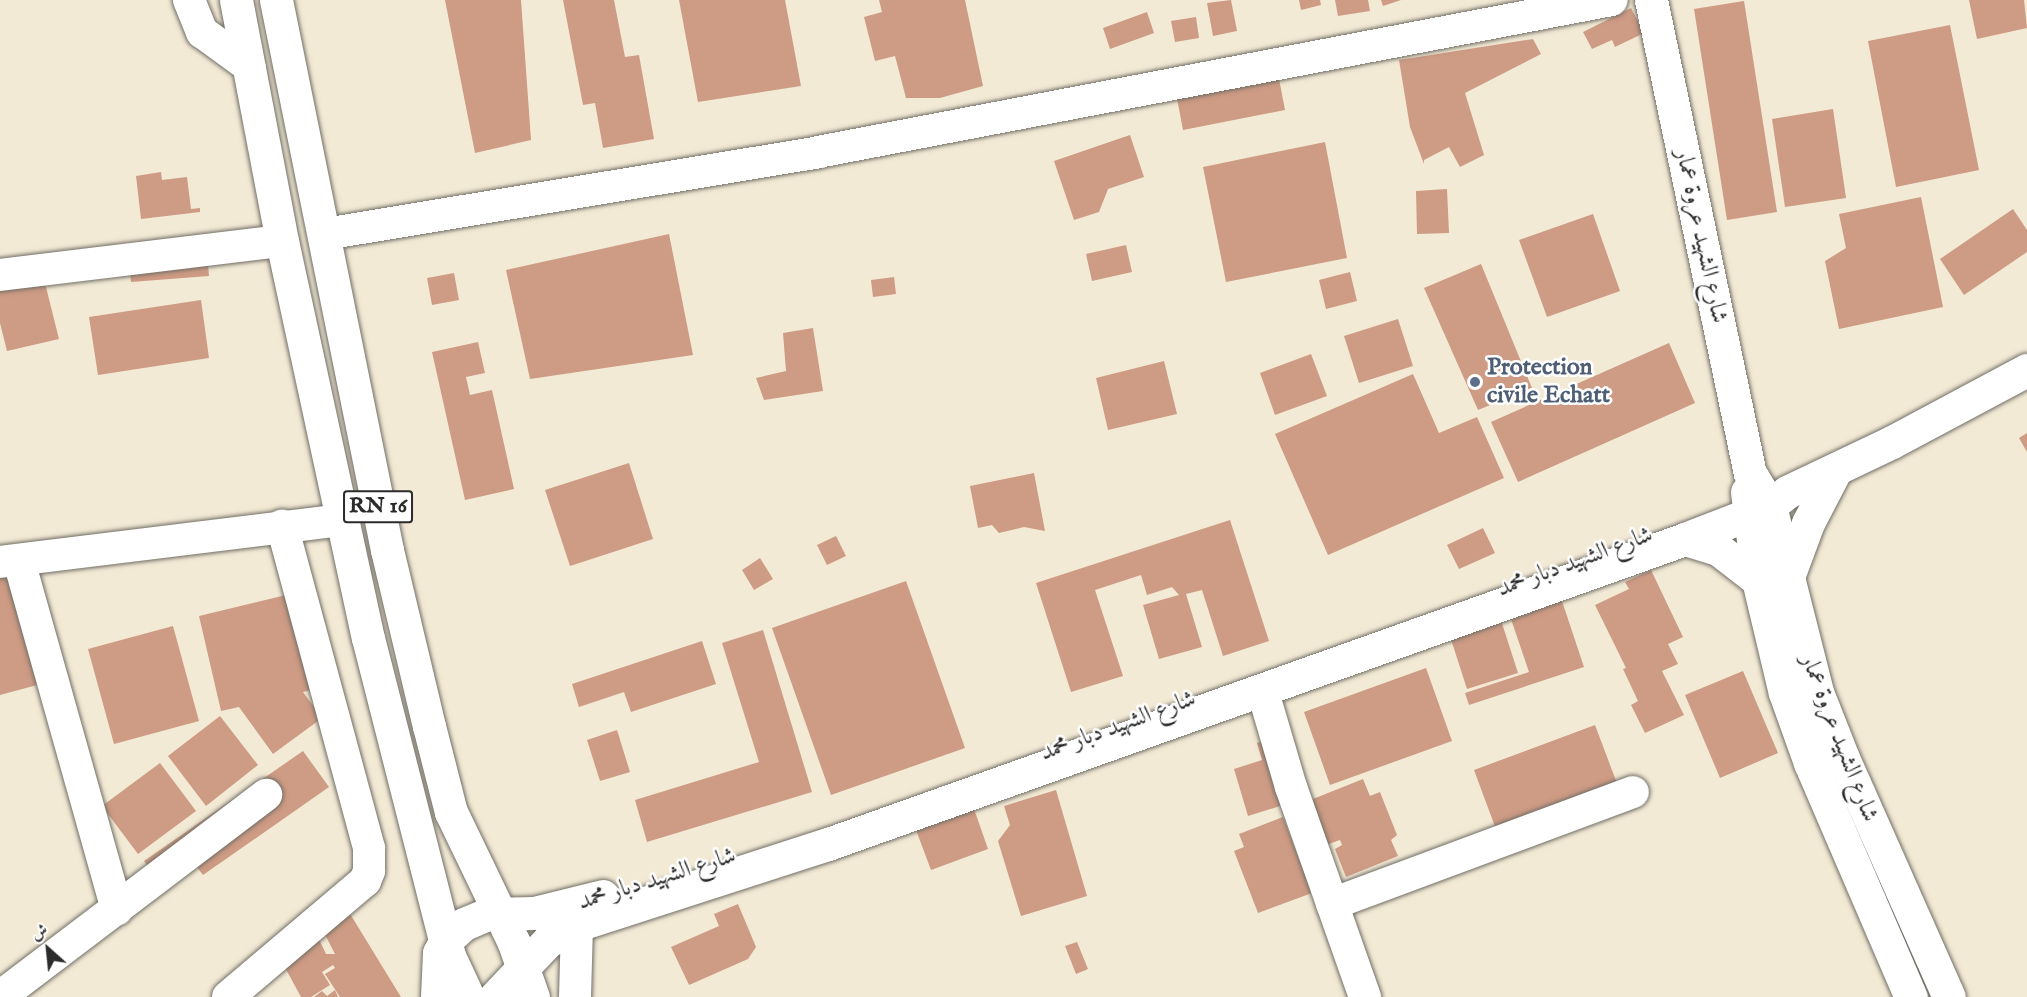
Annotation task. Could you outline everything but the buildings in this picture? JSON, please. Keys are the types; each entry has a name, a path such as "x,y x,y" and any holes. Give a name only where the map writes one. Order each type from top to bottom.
{"street":[{"path":"189,0 202,32 250,67"},
{"name":"RN 16","path":"236,0 282,241 341,520 390,735 445,941 468,997"},
{"name":"RN 16","path":"276,0 387,550 451,812 500,914 529,982"},
{"path":"325,234 818,152 1611,0"},
{"name":"شارع الشهيد عروة عمار","path":"1651,0 1761,496 1773,579 1785,693 1810,763 1908,996"},
{"path":"0,275 282,241"},
{"name":"شارع الشهيد دبار محمد","path":"495,997 529,982 548,941 577,925 710,873 983,774 1835,471 2027,370"},
{"path":"1685,539 1718,549 1773,579 1808,523 1835,471"},
{"name":"شارع الشهيد دبار محمد","path":"445,941 464,924 500,914 568,906 710,873 1263,692 1685,539 1761,496"},
{"path":"117,909 10,562 341,520"},
{"path":"228,997 364,881 369,871 369,848 282,526"},
{"name":"شارع الشهيد عروة عمار","path":"1773,579 1798,627 1830,725 1944,986"},
{"path":"1263,692 1332,904 1365,997"},
{"path":"1332,904 1634,792"},
{"path":"4,990 117,909 266,795"},
{"path":"575,997 577,925"},
{"path":"437,997 438,965 445,941"},
{"path":"1908,996 1944,986"}],"place":[{"name":"Protection civile Echatt","path":"1475,382"}]}
